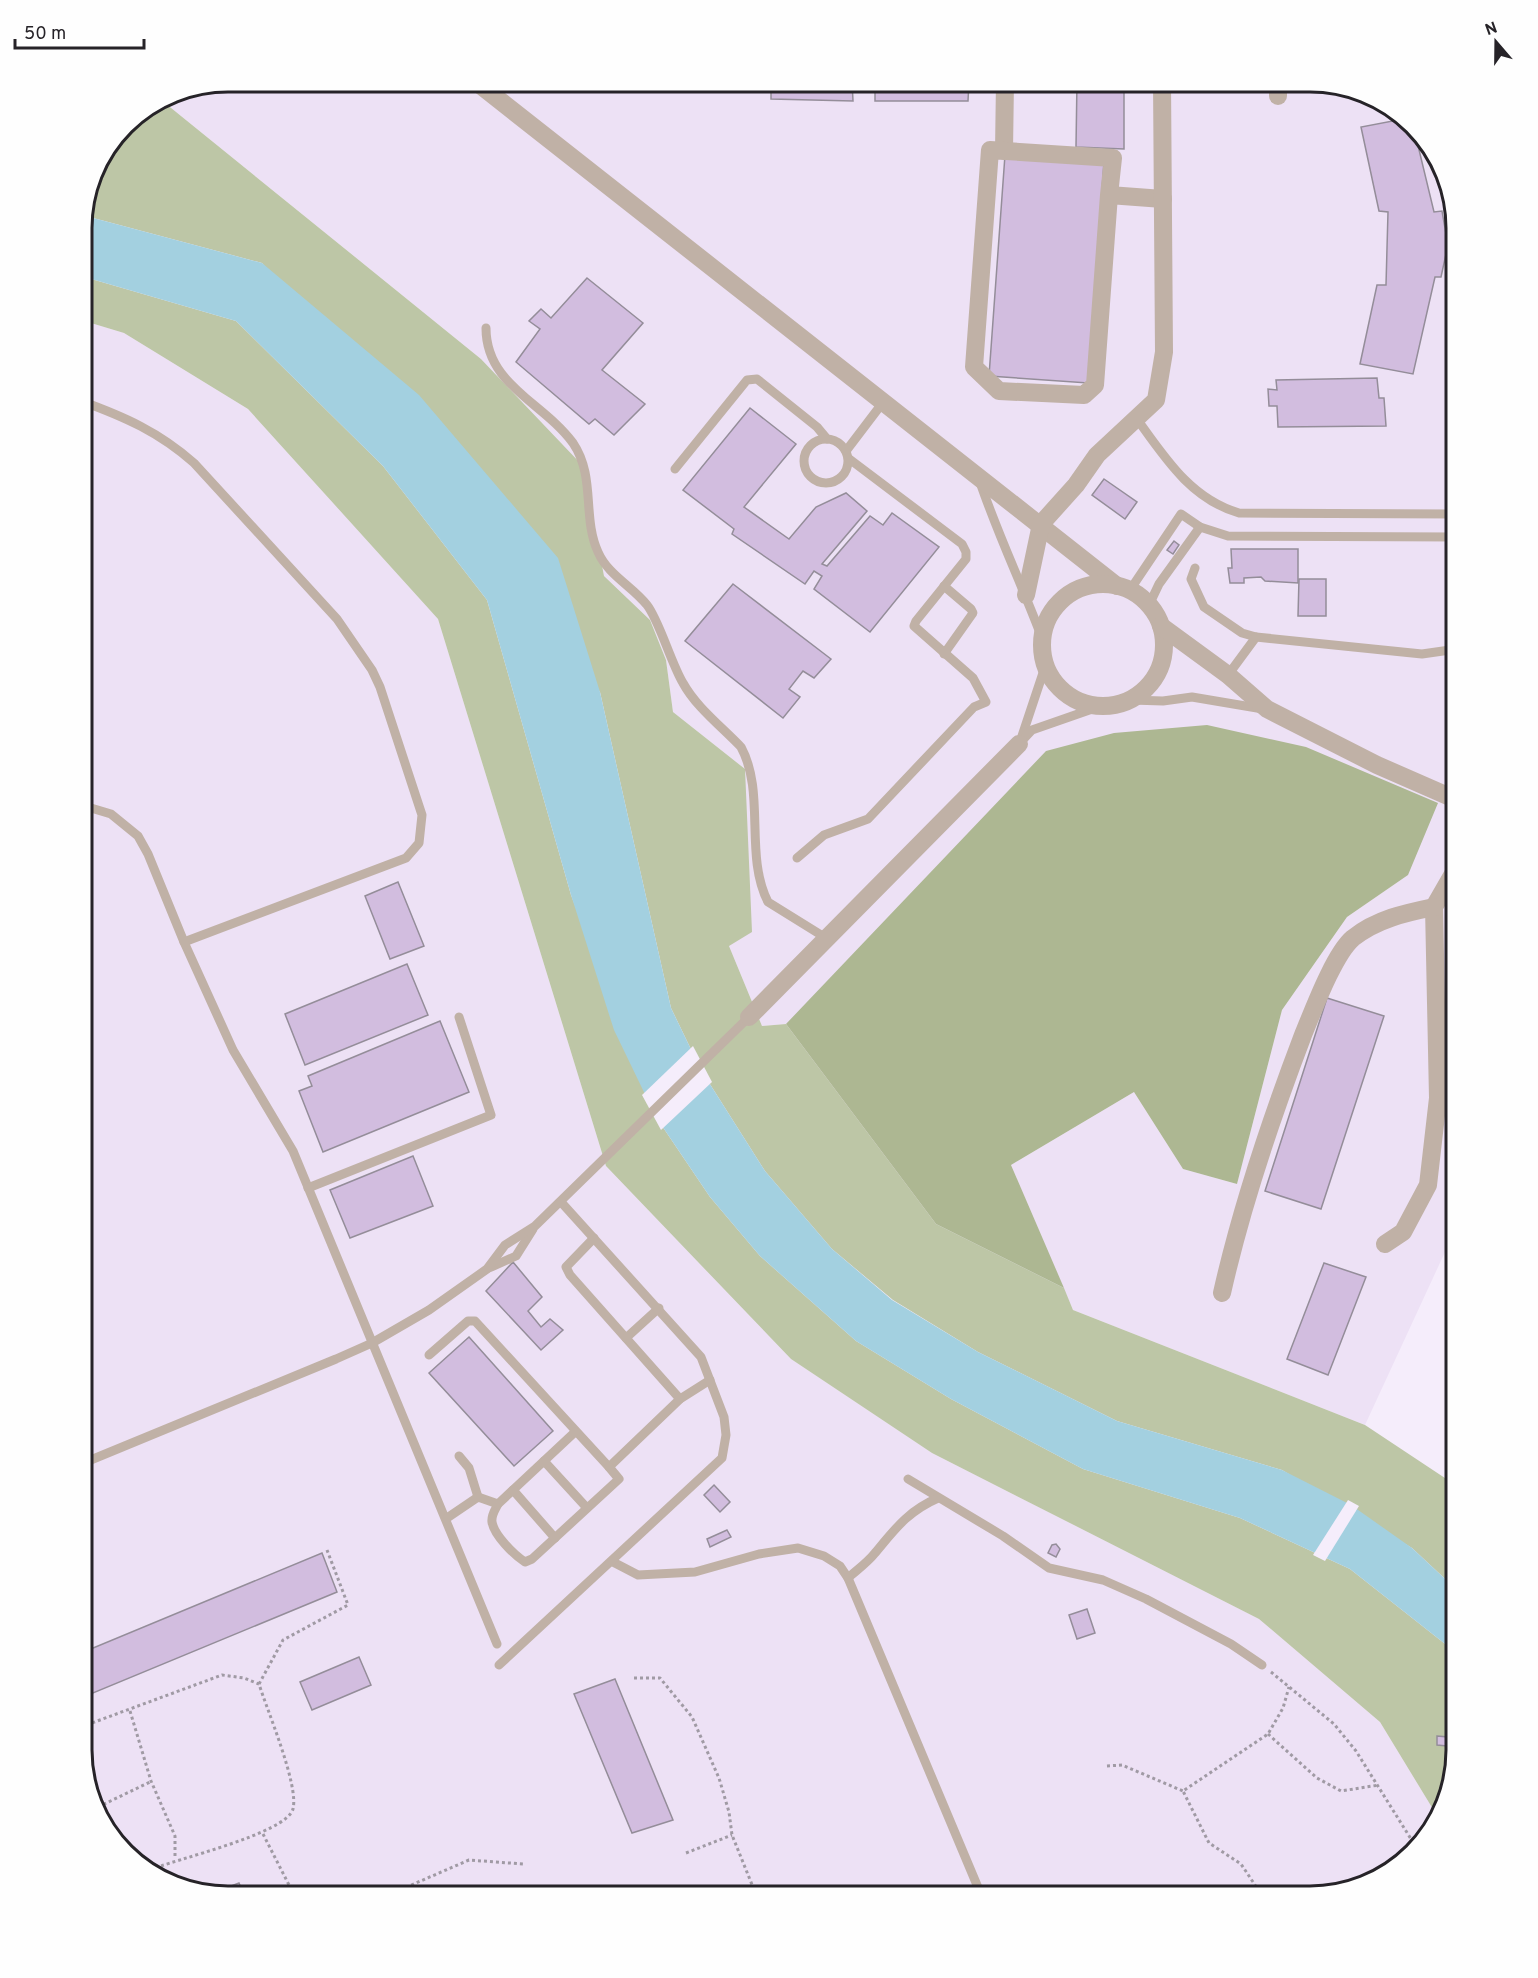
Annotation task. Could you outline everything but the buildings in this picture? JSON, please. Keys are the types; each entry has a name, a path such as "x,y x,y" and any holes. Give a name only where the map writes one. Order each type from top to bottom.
{"street":[{"path":"489,92 1123,588 1149,604 1161,626 1165,643 1163,660 1156,676 1146,690 1131,700 1115,706 1098,707 1081,703 1066,695 1053,682 1045,667 1042,638 1050,614 1068,595 1091,585 1123,588"},
{"path":"1004,151 1005,92"},
{"path":"1026,595 1041,524 1076,485 1097,454 1156,400 1164,352 1162,92"},
{"path":"990,150 1113,158 1109,195 1095,385 1084,395 999,390 974,367 990,150"},
{"path":"1109,195 1163,199"},
{"path":"1161,626 1228,675 1267,709 1377,765 1446,795"},
{"path":"749,1017 1019,744"},
{"path":"1385,1244 1403,1232 1428,1185 1438,1098 1434,907 1446,886"},
{"path":"1222,1293 1234,1237 1270,1120 1323,985 1352,939 1394,915 1434,907"}],"lane":[{"path":"486,328 486,348 501,373 572,442 583,461 588,482 591,533 605,565 648,606 684,685 746,755 750,773 758,869 768,903 826,938"},
{"path":"675,469 747,380 757,379 817,427 827,439 834,441 847,454 962,544 966,552 966,559 914,626 974,678 986,702 974,707 868,819 824,835 797,858"},
{"path":"827,439 813,444 808,450 804,464 810,477 823,483 836,481 846,471 847,454 884,401"},
{"path":"92,406 153,431 175,446 194,463 338,619 372,669 380,687 422,815 419,843 406,858 184,942"},
{"path":"1137,419 1190,486 1215,504 1231,511 1446,514"},
{"path":"977,474 998,534 1013,562 1042,638"},
{"path":"1123,588 1181,514 1200,527 1228,536 1446,537"},
{"path":"1149,604 1159,584 1200,527"},
{"path":"1195,568 1191,579 1204,607 1242,633 1257,637 1422,654 1446,651"},
{"path":"944,586 971,609 973,614 944,654"},
{"path":"1228,675 1257,637"},
{"path":"1019,744 1045,667"},
{"path":"1131,700 1163,701 1192,697 1267,709"},
{"path":"1019,744 1032,730 1098,707"},
{"path":"92,808 111,814 138,836 148,854 184,942 233,1050 293,1151 447,1518 497,1644"},
{"path":"308,1188 491,1115 459,1017"},
{"path":"487,1269 505,1245 535,1226 561,1202 583,1177 749,1017"},
{"path":"499,1665 613,1562 722,1458 726,1435 724,1417 701,1357 561,1202"},
{"path":"91,1460 372,1343 429,1310 487,1269 516,1256 535,1226"},
{"path":"594,1238 566,1267 570,1275 680,1399"},
{"path":"626,1338 659,1308"},
{"path":"429,1355 468,1321 475,1321 619,1479 532,1560 525,1562 520,1559 492,1523 492,1514 498,1504 575,1432"},
{"path":"609,1467 680,1399 710,1380"},
{"path":"459,1456 469,1468 478,1497"},
{"path":"544,1461 587,1508"},
{"path":"908,1479 1003,1536 1049,1568 1103,1580 1146,1599 1231,1644 1262,1665"},
{"path":"513,1490 555,1538"},
{"path":"447,1518 478,1497"},
{"path":"478,1497 498,1504"},
{"path":"848,1578 874,1554 892,1530 921,1506 938,1498"},
{"path":"613,1562 638,1575 695,1572 759,1554 798,1548 824,1556 840,1566 848,1578 977,1886"}],"path":[{"path":"157,1867 263,1834 286,1820 293,1809 292,1785 259,1684 283,1640 348,1605 327,1550"},
{"path":"1262,1665 1334,1724 1379,1785 1412,1840"},
{"path":"91,1724 222,1676 244,1678 259,1684"},
{"path":"634,1678 660,1678 692,1717 719,1778 729,1812 732,1835 753,1886"},
{"path":"1183,1791 1268,1734 1283,1708 1289,1687"},
{"path":"130,1711 151,1782 175,1836 175,1860"},
{"path":"1268,1734 1317,1778 1341,1791 1379,1785"},
{"path":"1107,1766 1122,1765 1183,1791 1209,1843 1241,1864 1256,1886"},
{"path":"103,1805 151,1782"},
{"path":"263,1834 289,1885"},
{"path":"686,1853 732,1835"},
{"path":"409,1886 469,1860 523,1863"}],"shaded area":[{"path":"218,92 1320,92 1337,94 1371,105 1407,131 1433,167 1442,192 1446,227 1446,1250 1365,1425 1073,1310 1011,1165 1134,1092 1183,1169 1237,1184 1282,1010 1347,917 1408,875 786,1024 762,1026 729,946 745,769 673,712 666,660 650,620 604,576 583,466 481,359 168,105 201,94"},
{"path":"92,323 124,333 248,409 438,619 606,1166 791,1359 932,1453 1259,1619 1380,1722 1433,1809 1407,1847 1386,1864 1363,1876 1329,1885 227,1886 192,1882 175,1876 159,1868 131,1847 105,1811 94,1777 91,1751"}],"green space":[{"path":"168,105 481,359 583,466 604,576 650,620 666,660 673,712 745,769 752,932 729,946 762,1026 786,1024 936,1224 1064,1288 1073,1310 1365,1425 1446,1479 1446,1580 1412,1548 1282,1470 1117,1421 978,1352 893,1300 832,1249 765,1171 701,1070 671,1008 600,692 262,263 92,218 94,201 105,167 131,131 152,114"},
{"path":"92,279 236,321 383,466 487,600 571,895 656,1117 710,1197 760,1256 856,1341 951,1399 1083,1469 1240,1518 1350,1569 1446,1645 1445,1769 1442,1786 1433,1809 1380,1722 1259,1619 932,1453 791,1359 606,1166 438,619 248,409 124,333 92,323"},
{"path":"1207,725 1306,747 1438,803 1408,875 1347,917 1282,1010 1237,1184 1183,1169 1134,1092 1011,1165 1064,1288 936,1224 786,1024 1046,751 1114,733"}],"water":[{"path":"92,218 262,263 419,395 558,558 600,692 671,1008 701,1070 765,1171 832,1249 892,1300 978,1352 1117,1421 1282,1470 1351,1505 1412,1548 1446,1580 1446,1645 1350,1569 1240,1518 1083,1469 951,1399 856,1341 760,1256 710,1197 656,1117 614,1030 571,895 487,600 383,466 236,321 92,279"}],"pier":[{"path":"693,1046 712,1082 661,1130 642,1095"},
{"path":"1348,1500 1359,1506 1325,1561 1313,1555"}]}
